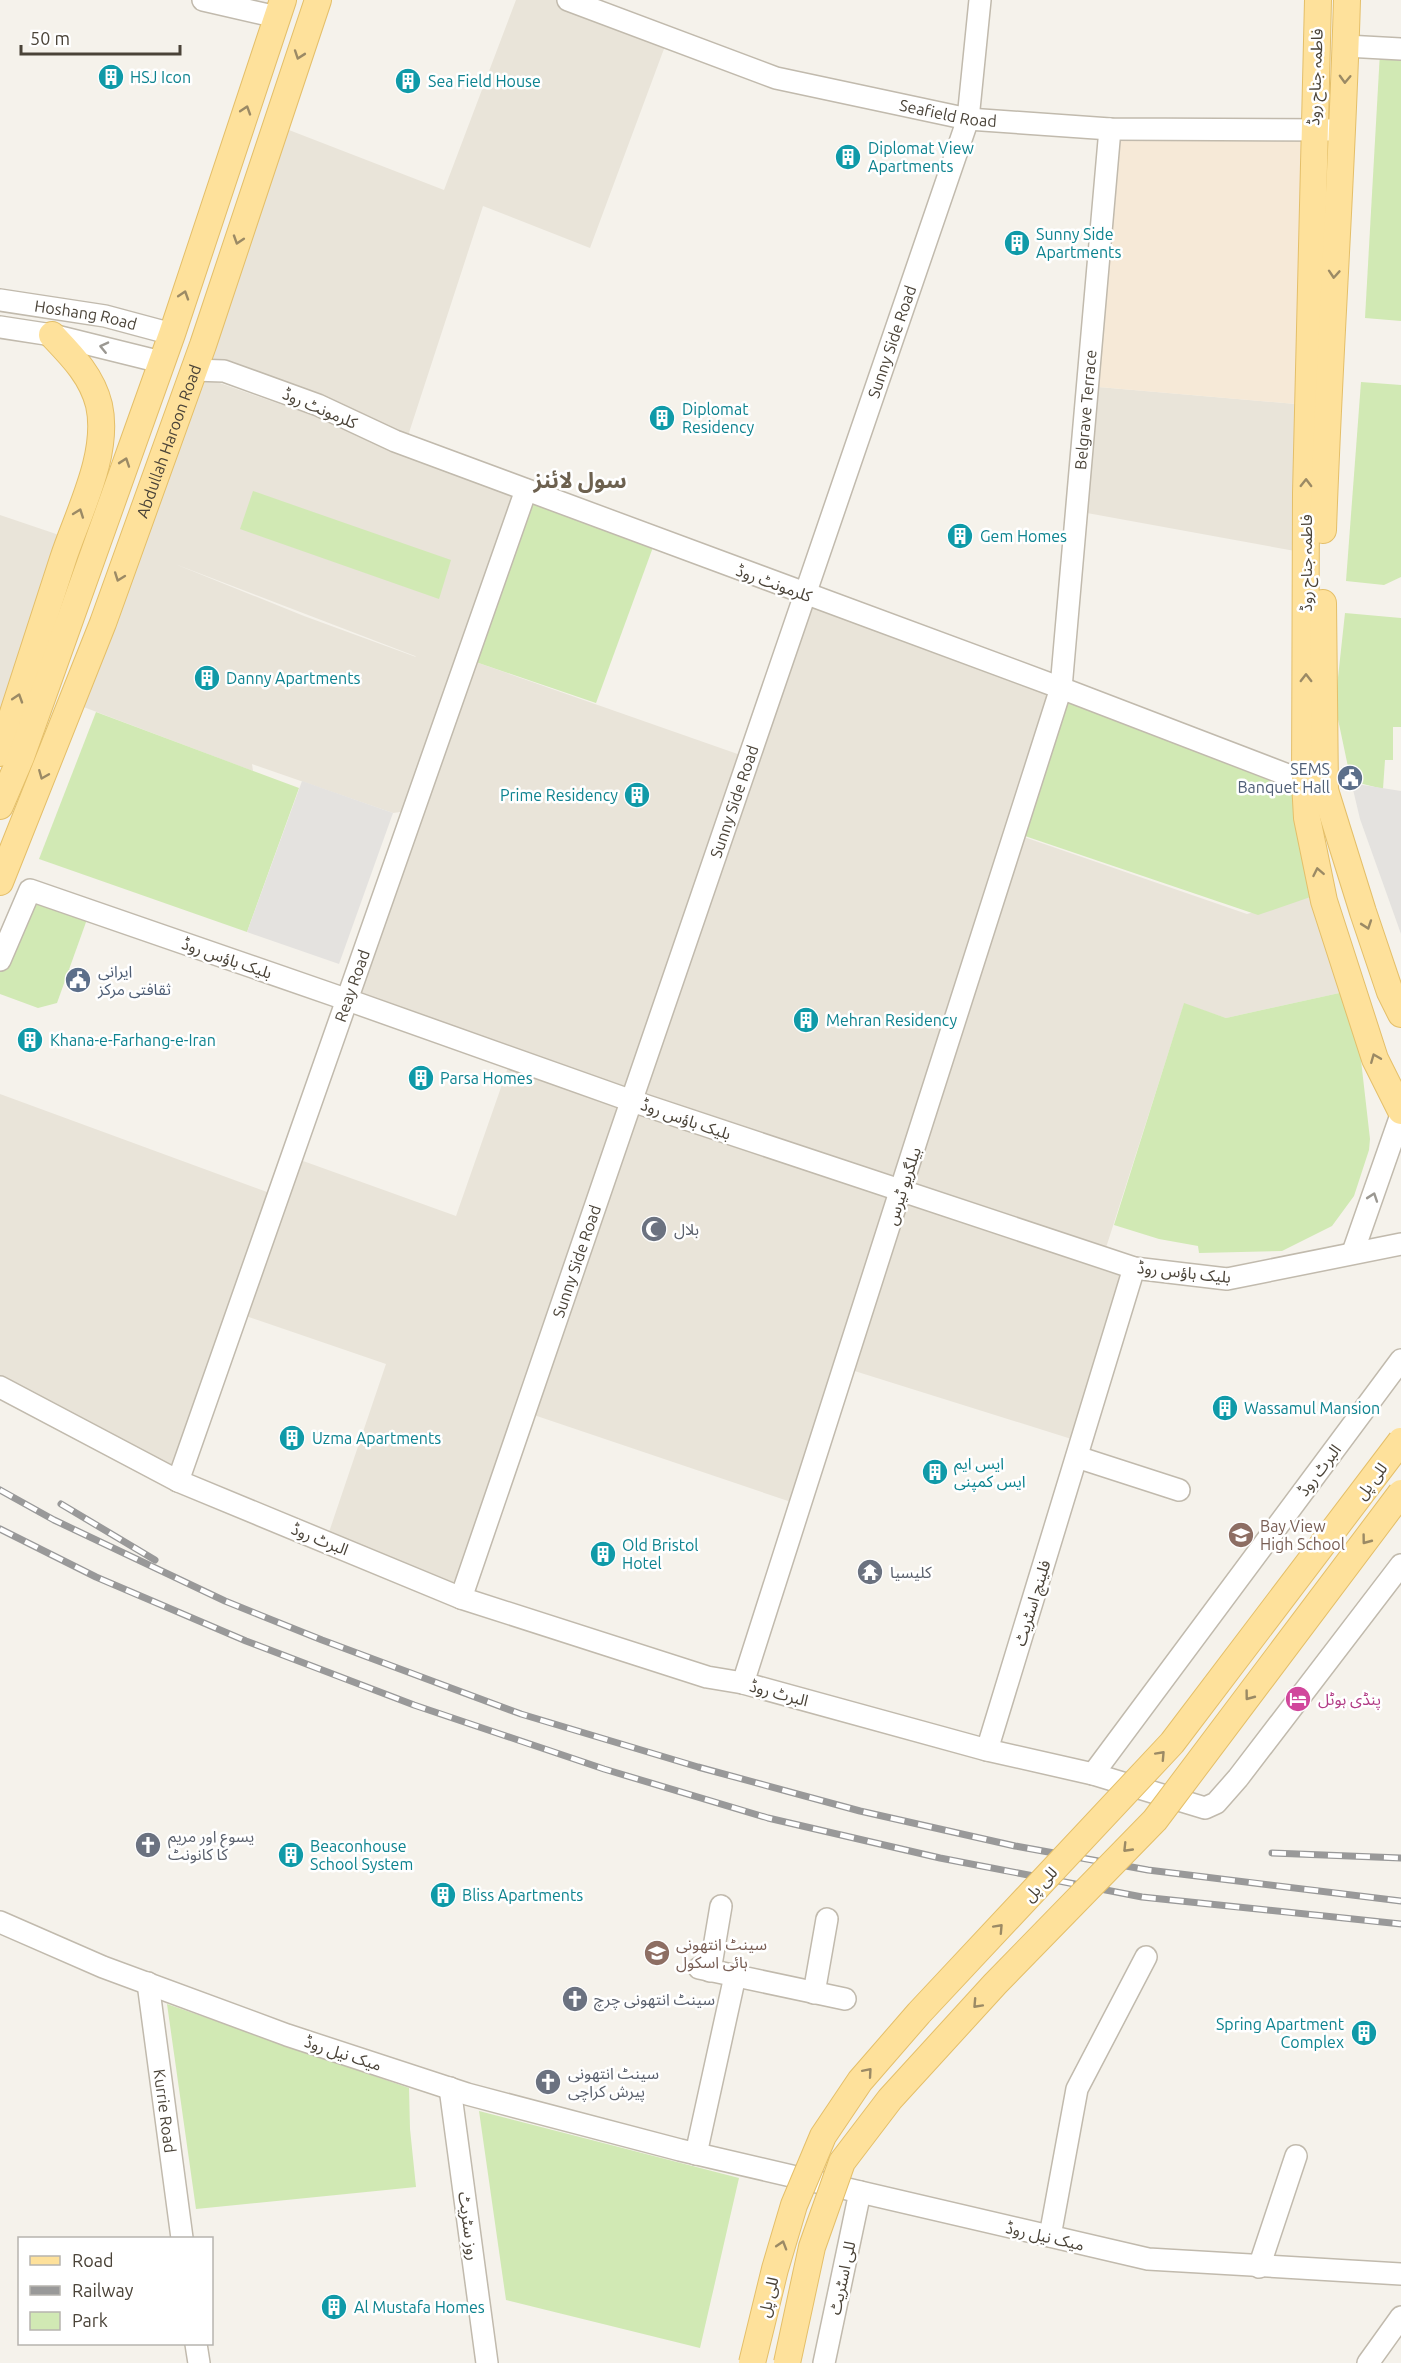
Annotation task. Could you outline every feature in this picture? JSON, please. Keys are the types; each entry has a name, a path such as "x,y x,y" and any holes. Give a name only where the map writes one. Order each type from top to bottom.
{"main road":[{"name":"Abdullah Haroon Road","path":"1,879 103,623 203,345 318,0"},
{"name":"فاطمہ جناح روڈ","path":"1318,0 1313,131 1306,493 1315,786 1363,912 1390,992 1401,1014"},
{"name":"فاطمہ جناح روڈ","path":"1347,0 1343,130 1328,380 1315,786 1307,818 1324,901 1375,1059 1401,1113"},
{"name":"Abdullah Haroon Road","path":"0,806 21,757 171,334 280,8"},
{"path":"0,753 70,539 95,471 100,434 99,406 88,377 52,335"},
{"name":"للی پل","path":"752,2363 794,2205 823,2136 860,2081 920,2013 1172,1743 1401,1441"},
{"name":"للی پل","path":"787,2363 812,2247 842,2162 890,2099 995,1984 1155,1820 1401,1493"}],"street":[{"path":"203,0 280,8"},
{"name":"Seafield Road","path":"568,0 776,78 968,119 1110,129 1343,130"},
{"name":"Sunny Side Road","path":"461,1598 968,119 980,0"},
{"path":"1346,46 1401,49"},
{"name":"Belgrave Terrace","path":"1061,688 1110,129"},
{"name":"Hoshang Road","path":"0,300 105,316 171,334"},
{"name":"Hoshang Road","path":"0,327 52,335 161,362"},
{"path":"203,345 224,371"},
{"path":"193,370 224,371"},
{"name":"کلرمونٹ روڈ","path":"224,371 318,405 395,441 1061,688 1315,786"},
{"name":"Reay Road","path":"178,1481 526,490"},
{"name":"بیلگریو ٹیرس","path":"743,1683 1061,688"},
{"name":"بلیک ہاؤس روڈ","path":"0,960 30,890 632,1101 1134,1268 1227,1279 1401,1244"},
{"path":"1353,1252 1401,1113"},
{"name":"فلینچ اسٹریٹ","path":"987,1750 1134,1268"},
{"name":"البرٹ روڈ","path":"0,1387 178,1481 461,1598 707,1677 743,1683 987,1750 1093,1774 1401,1360"},
{"path":"1077,1456 1179,1491"},
{"path":"1093,1774 1205,1808 1216,1803 1238,1778 1401,1565"},
{"path":"721,1906 705,1970 845,1999"},
{"path":"814,1993 827,1919"},
{"name":"میک نیل روڈ","path":"0,1922 103,1967 287,2035 450,2088 696,2154 1148,2259 1401,2274"},
{"path":"1050,2236 1077,2089 1146,1956"},
{"path":"696,2154 735,1976"},
{"name":"Kurrie Road","path":"148,1983 182,2237"},
{"name":"روز سٹریٹ","path":"450,2088 487,2363"},
{"path":"1260,2266 1296,2156"},
{"name":"للی اسٹریٹ","path":"824,2363 860,2192"},
{"path":"1368,2363 1401,2317"},
{"path":"196,2345 199,2363"}],"shaded area":[{"path":"516,0 566,0 668,38 590,248 483,206 405,445 194,366 276,125 444,190"},
{"path":"1110,129 1313,131 1308,405 1087,386"},
{"path":"194,374 526,490 467,659 749,758 806,594 1057,690 1015,834 1247,914 1322,893 1353,990 1226,1018 1184,1004 1103,1257 1134,1268 1081,1442 845,1368 800,1505 525,1412 461,1598 326,1541 386,1364 237,1313 179,1478 0,1384 0,1094 278,1196 292,1157 456,1216 511,1059 348,999 414,810 393,813 252,764 253,771 65,700","holes":["175,564 415,656 304,616"]},
{"path":"1087,386 1308,405 1306,553 1076,511"},
{"path":"0,515 62,536 0,752"},
{"path":"302,781 393,813 339,964 247,932"},
{"path":"1351,781 1401,791 1401,934 1360,819"}],"green space":[{"path":"1380,52 1401,53 1401,321 1365,318"},
{"path":"1361,382 1401,385 1401,577 1384,585 1346,581"},
{"path":"526,490 656,539 596,703 467,659"},
{"path":"253,491 451,560 439,599 240,529"},
{"path":"1345,613 1401,618 1401,727 1393,727 1393,760 1385,760 1383,789 1351,781 1335,705"},
{"path":"1062,691 1305,782 1322,893 1258,915 1016,833"},
{"path":"96,712 299,788 247,932 39,859"},
{"path":"29,890 90,911 57,1003 38,1008 0,994 0,959"},
{"path":"1353,990 1370,1139 1369,1150 1354,1196 1332,1226 1282,1251 1199,1253 1198,1246 1159,1239 1114,1225 1184,1003 1226,1018"},
{"path":"167,2004 409,2088 410,2129 416,2187 196,2209"},
{"path":"479,2111 739,2178 700,2348 506,2300"}],"railway":[{"path":"0,1490 54,1520 225,1601 322,1640 521,1714 698,1767 860,1811 1015,1846 1148,1870 1401,1901"},
{"path":"61,1504 155,1560"},
{"path":"0,1529 96,1577 246,1641 414,1705 604,1769 768,1818 940,1858 1142,1897 1401,1924"},
{"path":"1272,1853 1401,1858"}],"place":[{"name":"HSJ Icon","path":"111,77"},
{"name":"Sea Field House","path":"408,81"},
{"name":"Diplomat View Apartments","path":"848,157"},
{"name":"Sunny Side Apartments","path":"1017,243"},
{"name":"Diplomat Residency","path":"662,418"},
{"name":"Gem Homes","path":"960,536"},
{"name":"Danny Apartments","path":"207,678"},
{"name":"SEMS Banquet Hall","path":"1350,778"},
{"name":"Prime Residency","path":"637,795"},
{"name":"ایرانی ثقافتی مرکز","path":"78,980"},
{"name":"Mehran Residency","path":"806,1020"},
{"name":"Khana-e-Farhang-e-Iran","path":"30,1040"},
{"name":"Parsa Homes","path":"421,1078"},
{"name":"بلال","path":"654,1229"},
{"name":"Wassamul Mansion","path":"1225,1408"},
{"name":"Uzma Apartments","path":"292,1438"},
{"name":"ایس ایم ایس کمپنی","path":"935,1472"},
{"name":"Bay View High School","path":"1241,1535"},
{"name":"Old Bristol Hotel","path":"603,1554"},
{"name":"کلیسیا","path":"870,1572"},
{"name":"پنڈی ہوٹل","path":"1298,1699"},
{"name":"یسوع اور مریم کا کانونٹ","path":"148,1845"},
{"name":"Beaconhouse School System","path":"291,1855"},
{"name":"Bliss Apartments","path":"443,1895"},
{"name":"سینٹ انتھونی ہائی اسکول","path":"657,1953"},
{"name":"سینٹ انتھونی چرچ","path":"575,1999"},
{"name":"Spring Apartment Complex","path":"1364,2033"},
{"name":"سینٹ انتھونی پیرش کراچی","path":"548,2082"},
{"name":"Al Mustafa Homes","path":"334,2307"}],"district":[{"name":"سول لائنز","path":"580,480"}]}
